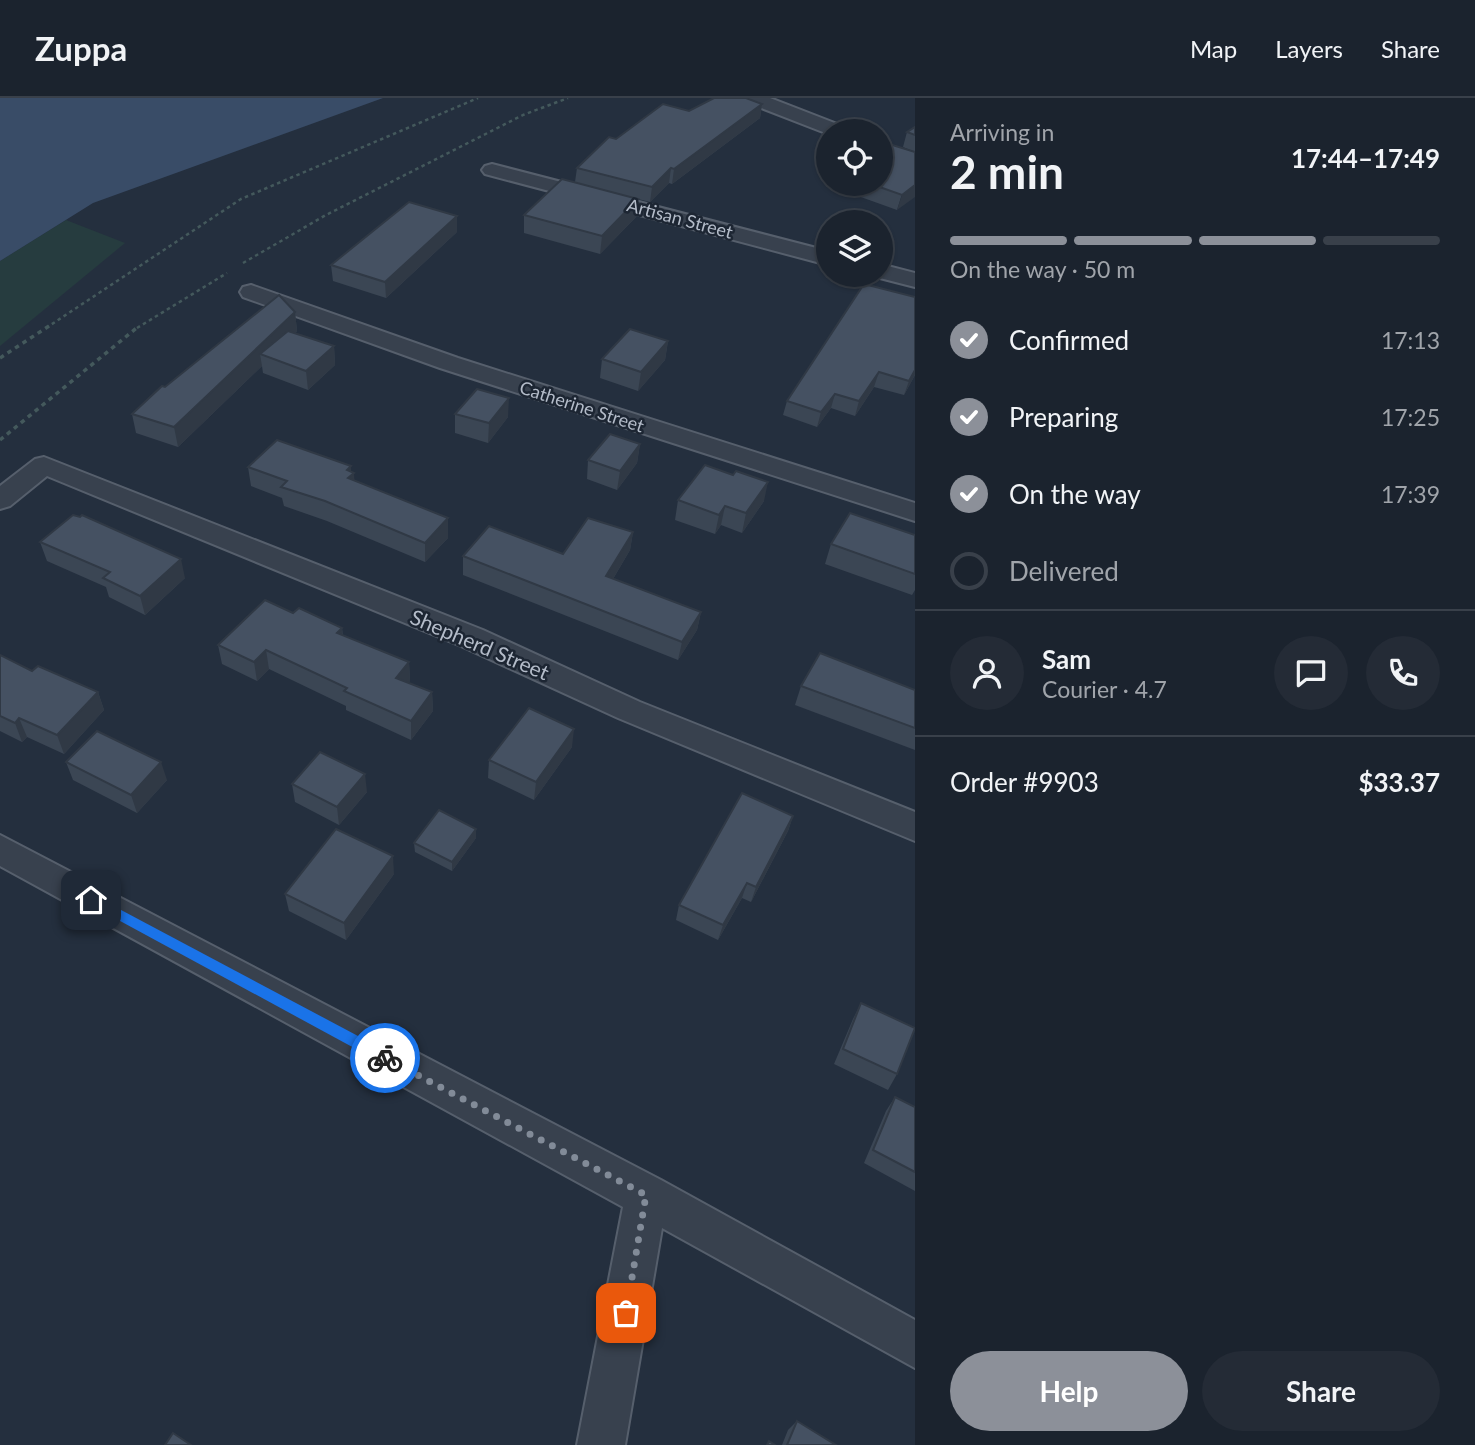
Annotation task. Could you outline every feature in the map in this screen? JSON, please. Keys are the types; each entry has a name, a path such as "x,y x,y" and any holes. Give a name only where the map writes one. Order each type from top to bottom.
{"street":[{"path":"753,98 816,122"},
{"name":"Artisan Street","path":"492,170 816,255"},
{"path":"893,274 915,280"},
{"name":"Catherine Street","path":"251,292 449,363 915,512"},
{"name":"Shepherd Street","path":"0,500 44,465 472,638 629,710 915,827"},
{"path":"0,849 206,962 732,1241 915,1345"},
{"path":"601,1445 646,1195"}],"path":[{"path":"0,358 242,200 322,162 478,98"},
{"path":"238,267 326,215 523,115 568,98"},
{"path":"0,440 144,322 227,273"}],"green space":[{"path":"66,220 125,243 0,346 0,261"}],"water":[{"path":"0,98 383,98 93,203 0,261"}],"building":[{"path":"714,98 746,98 762,104 674,169 671,168 652,187 577,168 609,137 616,139 663,104 689,111"},
{"path":"915,127 915,135 907,132"},
{"path":"893,145 915,152 915,185 902,195 893,192"},
{"path":"562,179 638,199 602,236 524,215"},
{"path":"409,202 457,216 385,282 331,265"},
{"path":"862,287 876,287 915,297 915,370 909,381 879,372 859,401 835,394 821,412 787,401"},
{"path":"279,295 295,312 174,427 132,414 162,386 165,387"},
{"path":"630,329 668,341 641,372 602,359"},
{"path":"288,331 334,346 306,371 260,354"},
{"path":"477,389 509,398 489,423 455,414"},
{"path":"610,434 640,444 620,471 588,460"},
{"path":"277,440 351,466 347,470 354,473 348,478 448,518 425,543 325,501 281,487 287,481 248,467"},
{"path":"705,465 733,475 736,471 768,482 746,513 725,506 719,515 678,500"},
{"path":"850,513 915,535 915,574 831,544"},
{"path":"73,515 82,515 181,559 140,596 103,578 110,572 40,542"},
{"path":"588,518 633,532 606,576 701,612 682,642 463,556 489,526 563,554"},
{"path":"265,600 293,613 299,608 342,628 337,633 409,662 396,678 432,692 411,721 344,691 347,688 266,650 254,662 218,645"},
{"path":"820,653 915,690 915,728 801,686"},
{"path":"0,655 32,671 38,666 98,692 57,735 19,718 15,723 0,716"},
{"path":"529,708 574,729 536,782 489,760"},
{"path":"97,731 161,762 131,795 66,762"},
{"path":"320,752 365,774 337,807 292,784"},
{"path":"742,793 793,816 756,887 747,883 723,925 679,905"},
{"path":"439,810 476,829 452,862 414,843"},
{"path":"336,829 393,856 344,923 285,894"},
{"path":"861,1003 915,1028 897,1074 843,1049"},
{"path":"895,1097 915,1107 915,1172 873,1150"},
{"path":"797,1421 836,1445 787,1445"},
{"path":"173,1433 191,1445 165,1445"}],"way so far":[{"path":"385,1058 646,1195 626,1313"}],"route":[{"path":"91,900 385,1058"}]}
